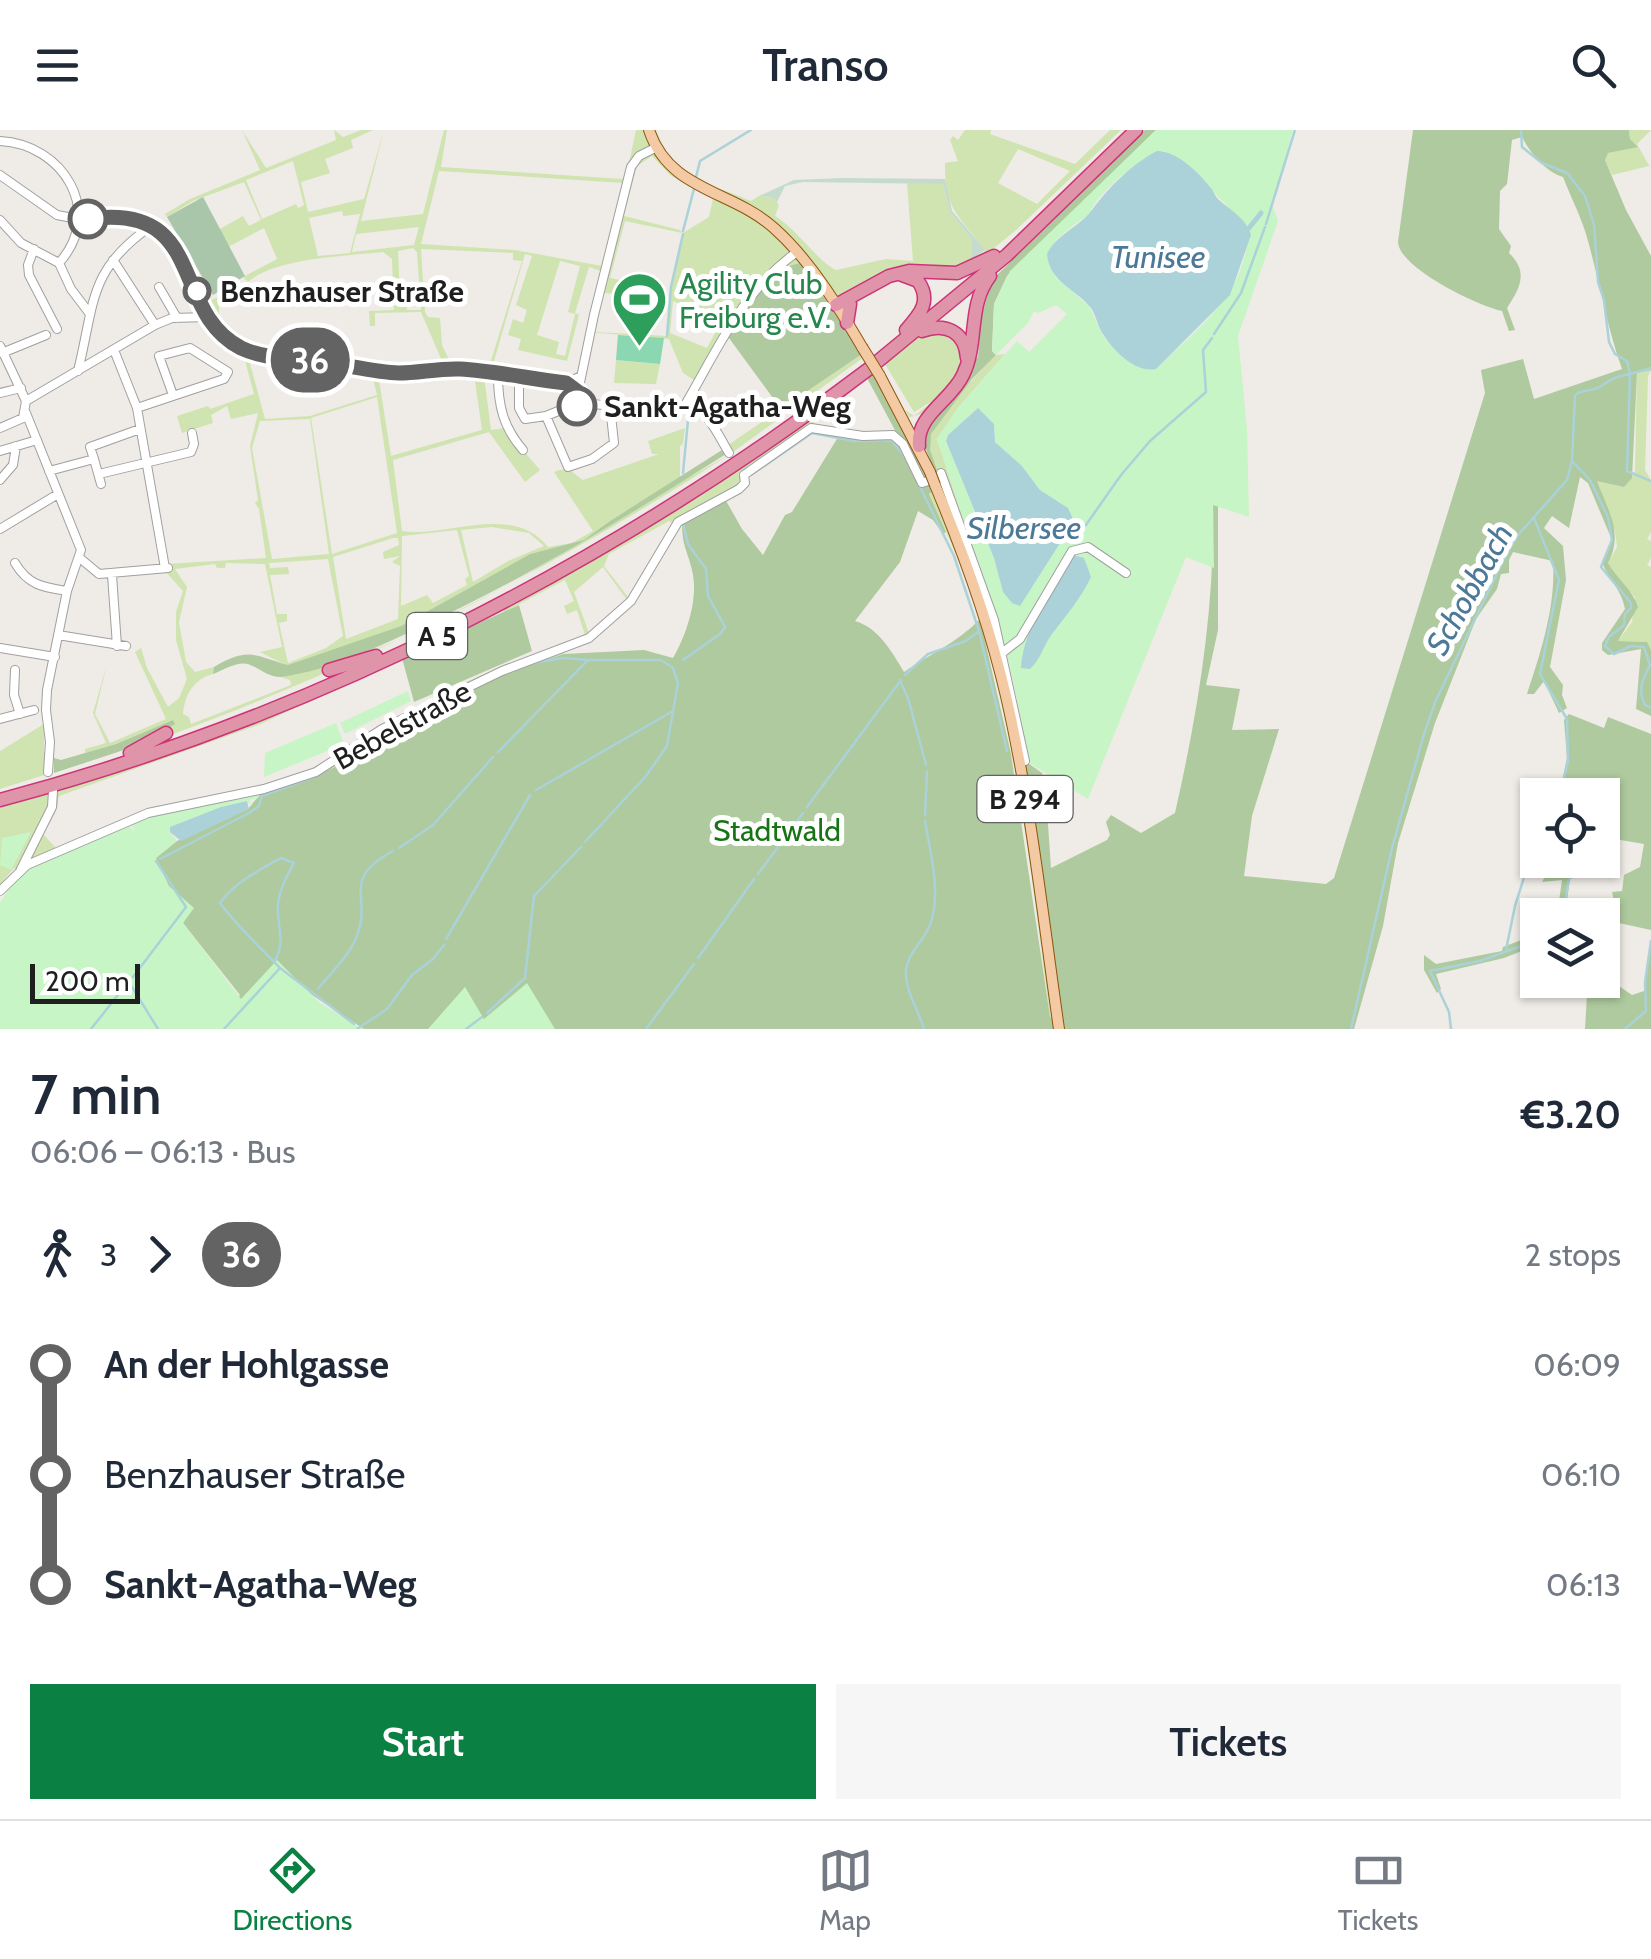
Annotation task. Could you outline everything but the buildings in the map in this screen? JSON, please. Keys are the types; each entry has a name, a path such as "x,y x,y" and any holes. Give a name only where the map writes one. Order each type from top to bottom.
{"highway":[{"name":"A 5","path":"967,366 978,296 1001,255 1126,130"},
{"name":"A 5","path":"0,796 98,771 231,725 338,682 478,616 590,555 790,427 1001,255 1136,130"},
{"path":"843,310 862,292 895,274 957,273 1001,255"},
{"path":"895,274 914,278 925,292 924,306 907,334"},
{"path":"907,334 931,328 954,331 966,346 967,366 956,387 917,423 919,446"},
{"name":"A 5","path":"0,796 242,712 376,656 489,602 628,525 871,362"},
{"path":"328,670 376,656"},
{"path":"130,753 166,733"}],"main road":[{"path":"649,130 655,148 669,166 695,185 757,214 786,239 843,310 871,362 917,423"},
{"name":"B 294","path":"919,446 970,573 1006,697 1029,821 1059,1029"}],"street":[{"path":"0,141 24,145 62,170 77,197 76,238 59,264"},
{"path":"580,397 580,376 631,166 639,156 655,148"},
{"path":"0,174 44,208 78,219 117,216 151,226 177,253 218,332 236,345 261,354 384,372 455,369 566,383 580,376"},
{"path":"0,220 6,230 59,264 90,314"},
{"path":"78,370 102,274 151,226"},
{"path":"34,249 30,275 57,329"},
{"path":"689,403 722,338 748,299 767,276 796,252"},
{"path":"113,260 154,326"},
{"path":"159,287 182,318"},
{"path":"182,318 202,305"},
{"path":"26,401 154,326 182,318 207,317"},
{"path":"46,335 2,356 26,401 26,413 80,543 80,558 66,591 46,700 50,735 48,772"},
{"path":"136,408 173,396 224,379 228,372 190,348 159,356 173,396"},
{"path":"80,558 99,574 166,568 136,408 114,350"},
{"path":"498,375 498,401 503,418 523,450"},
{"path":"519,378 522,417 546,416 580,397"},
{"path":"566,383 580,397 610,406 689,403 706,416 729,453"},
{"path":"0,393 20,388"},
{"path":"546,416 568,467 577,466 614,443 610,406"},
{"path":"0,428 21,420 26,413"},
{"name":"Bebelstraße","path":"0,891 25,863 148,813 251,792 316,772 382,729 502,671 588,638 631,601 678,522 739,489 745,483 742,471 811,428 892,436 903,444 922,483 934,478 977,570 1002,653 1025,761"},
{"path":"140,429 90,447 100,478 191,452 192,433"},
{"path":"0,451 37,440"},
{"path":"0,480 12,465 16,446"},
{"path":"49,471 94,459"},
{"path":"0,529 58,494"},
{"path":"1002,653 1020,639 1072,550 1088,547 1126,573"},
{"path":"15,562 24,578 34,585 66,591"},
{"path":"58,636 122,646 112,575"},
{"path":"0,648 55,658"},
{"path":"16,670 17,715"},
{"path":"0,719 34,710"},
{"path":"25,863 52,807 53,791"}],"green space":[{"path":"242,130 266,168 336,140 334,130 343,137 373,130 351,140 353,148 325,159 330,173 301,182 308,212 364,199 384,130 361,221 423,214 444,130 441,167 622,179 626,177 636,130 656,130 673,160 694,177 751,201 759,196 773,197 779,205 775,216 836,270 886,259 913,261 907,183 943,184 950,212 972,239 973,259 985,251 955,212 947,192 945,163 958,161 950,140 953,136 958,140 965,130 991,130 990,134 1075,164 1110,130 1121,130 1016,230 972,266 911,269 841,299 827,300 801,264 767,280 693,387 694,380 683,373 669,339 588,332 601,271 589,267 575,313 579,315 567,361 518,350 521,339 508,335 513,319 523,323 527,310 516,305 532,256 525,254 490,375 484,376 491,430 504,428 540,470 525,482 489,432 393,460 402,531 498,524 533,534 548,547 572,543 593,531 554,472 567,470 583,480 659,454 652,454 648,441 685,428 680,446 680,478 600,527 727,456 593,538 512,582 582,541 530,554 401,626 288,666 260,652 282,647 265,564 226,563 225,568 215,564 175,569 187,587 179,622 186,662 195,672 214,667 213,674 196,684 186,700 183,714 191,724 291,685 290,680 281,677 317,669 393,642 314,678 168,736 165,730 173,720 85,753 85,749 106,743 93,713 107,664 95,714 110,743 166,719 135,652 141,648 168,707 179,698 187,679 176,640 176,612 183,591 165,571 133,575 133,571 167,564 266,558 255,503 258,500 250,446 258,413 231,419 227,406 211,415 213,423 182,433 177,416 254,394 243,353 245,346 221,330 204,303 219,297 219,325 245,344 262,349 396,364 442,361 421,312 375,313 375,326 370,326 369,311 394,310 392,259 383,252 293,263 248,282 243,277 277,259 264,228 228,247 218,230 243,216 249,226 261,220 244,182 193,201 167,217 165,214 190,199 260,170","holes":["1018,149 1070,171 1037,204 998,183","652,156 670,175 713,199 709,217 683,233 667,336 595,332 603,293 619,294 624,289 625,281 610,278 625,221 682,233 624,216 637,166","293,161 304,205 298,208 296,204 262,219 246,180","439,171 624,183 602,266 515,250 421,244","342,211 343,216 360,214 350,253 318,256 309,218","419,227 414,245 352,252 356,234","413,248 417,252 421,310 407,310 406,296 400,296 398,251","421,249 513,253 513,260 522,261 489,367 451,364 442,345 440,318 428,317 425,312","560,261 580,266 568,312 575,314 565,356 556,354 559,342 537,335","673,301 722,320 707,348 670,333","248,356 323,364 373,378 377,395 310,416 265,419","450,372 474,374 482,430 391,456 379,380 410,380","377,397 397,533 332,554 311,418","310,419 329,554 272,559 252,448 260,421","492,527 529,533 544,546 473,582 461,530","457,530 469,576 465,579 467,585 433,603 427,595 401,606 402,536","398,538 399,545 383,552 384,559 400,556 392,562 400,566 398,619 346,639 333,557","328,559 343,636 326,648 288,663 279,623 287,621 287,614 277,614 270,575 289,574 288,567 270,568 269,563"]},
{"path":"1145,130 1156,130 1007,276 994,304 992,351 996,355 972,379 931,434 935,472 921,437 924,427 954,398 978,357 981,318 992,280"},
{"path":"1156,130 1293,130 1272,204 1278,221 1238,336 1247,430 1249,517 1213,505 1214,568 1186,557 1088,799 1026,761 1026,741 1005,646 937,439 958,408 1017,341 1029,352 1067,314 1056,305 1034,311 1028,323 996,355 992,351 994,304 1010,271","holes":["1164,151 1198,177 1248,226 1246,249 1231,289 1204,323 1156,369 1103,336 1089,306 1056,278 1047,255 1117,180 1135,165","978,408 994,424 995,442 1022,466 1040,490 1068,508 1003,592 994,558 946,441"]},
{"path":"1413,130 1629,130 1630,139 1638,147 1608,153 1605,160 1651,256 1651,370 1637,373 1632,478 1624,487 1597,481 1614,532 1608,563 1638,607 1618,641 1647,642 1651,650 1651,716 1636,709 1641,649 1608,655 1602,650 1602,643 1625,609 1602,562 1612,540 1588,483 1580,477 1569,528 1552,516 1544,528 1563,546 1566,580 1550,667 1563,685 1567,708 1559,713 1544,681 1534,694 1527,694 1550,612 1553,561 1513,552 1509,573 1501,574 1497,589 1476,619 1435,723 1398,843 1383,926 1354,1029 1064,1029 1025,761 1042,773 1045,781 1051,868 1107,840 1110,835 1106,822 1111,815 1141,833 1175,813 1203,660 1213,504 1218,506 1218,630 1206,685 1240,689 1232,730 1279,729 1252,816 1244,876 1326,884 1334,878 1485,393 1481,370 1523,359 1534,399 1622,369 1586,233 1563,177 1539,161 1522,137 1512,140 1507,184 1500,191 1499,229 1511,246 1509,253 1521,273 1519,287 1507,308 1515,330 1509,331 1502,311 1441,284 1411,263 1398,242"},
{"path":"1629,130 1651,130 1637,144 1651,169 1649,166 1612,175 1605,160 1608,153 1637,146 1630,139"},
{"path":"945,179 952,211 985,250 972,259 972,239 950,212 943,184 803,182 785,186 777,202 773,197 759,196 794,180"},
{"path":"203,197 245,276 213,295 167,217"},
{"path":"801,263 862,354 781,409 729,338 715,357 750,300 774,275"},
{"path":"924,333 956,335 964,367 934,405 914,416 939,397 914,412 885,364"},
{"name":"Agility Club Freiburg e.V.","path":"618,335 664,338 660,364 616,360"},
{"path":"862,354 864,357 733,452 728,445"},
{"path":"1005,354 937,439 1005,646 1026,741 1025,762 1064,1029 1050,1018 1023,818 993,669 969,589 929,494 934,489 930,462 937,469 929,446 933,430 996,355"},
{"path":"616,360 660,364 656,384 614,383"},
{"path":"1651,370 1645,470 1651,480 1651,532 1647,539 1651,541 1651,558 1647,565 1651,567 1651,650 1647,642 1618,641 1632,622 1635,597 1608,563 1617,547 1615,531 1596,480 1624,487 1635,472 1637,373"},
{"path":"873,373 815,421 810,435 748,477 746,485 682,522 640,593 626,611 595,637 563,651 564,654 503,674 383,732 337,766 300,783 267,793 147,815 18,875 14,868 0,884 0,806 117,771 335,689 261,724 59,796 43,834 56,848 146,809 203,800 297,775 333,758 380,725 477,677 585,635 577,610 567,614 564,606 574,601 565,580 504,612 503,608","holes":["669,521 672,523 628,597 604,566 609,554","603,567 627,600 589,633 574,592"]},
{"name":"Stadtwald","path":"873,373 935,489 929,494 946,532 943,534 933,520 918,511 900,562 855,621 878,635 904,672 980,619 1011,754 1050,1017 1056,1018 1058,1029 364,1029 306,991 219,1029 210,1029 240,995 183,923 189,911 162,883 154,859 177,841 248,809 262,792 300,783 337,766 383,732 503,674 564,654 644,650 673,658 687,627 694,592 682,522 725,499 763,555 840,434 897,434 867,378"},
{"path":"722,450 726,454 578,544 464,606 373,649 319,669 281,677 244,663 213,674 214,667 236,657 252,655 288,665 401,626 530,554 584,540"},
{"path":"519,605 532,651 414,702 402,658"},
{"path":"408,691 411,701 345,734 340,723"},
{"path":"1569,714 1604,728 1608,717 1651,734 1651,930 1620,923 1620,898 1613,898 1612,892 1622,891 1624,875 1640,867 1644,844 1620,840 1620,778 1563,778 1567,758 1564,720"},
{"path":"173,720 175,724 136,746 54,773 54,758 61,760 116,744"},
{"path":"336,723 344,744 264,777 265,753"},
{"path":"44,724 44,775 0,789 0,751"},
{"path":"262,792 250,800 252,806 247,801 221,807 170,832 177,841 156,858 169,886 194,908 183,923 241,999 277,960 320,1003 363,1029 0,1029 0,903 22,869 128,824 136,834 130,822 147,815"},
{"path":"31,832 11,870 0,865 2,838"},
{"path":"1544,878 1574,878 1570,879 1567,898 1559,898 1562,880 1542,882"},
{"path":"1520,940 1520,952 1436,974 1441,989 1437,993 1424,970 1424,955 1436,964 1502,951"},
{"path":"1651,940 1651,1029 1585,1029 1587,998 1620,998 1620,987 1632,995 1644,991"},
{"path":"527,983 555,1029 428,1029 465,987 484,1019"}],"water":[{"name":"Tunisee","path":"1157,151 1179,158 1193,169 1218,199 1242,219 1251,235 1230,295 1156,369 1149,369 1134,365 1115,349 1091,308 1053,272 1047,254 1121,177"},
{"name":"Silbersee","path":"978,408 994,424 995,442 1022,466 1040,490 1068,508 1074,521 1020,606 1003,592 994,558 946,441"},
{"path":"1073,555 1084,558 1091,577 1034,665 1021,668 1033,623"},
{"path":"247,801 249,809 181,841 170,832 170,827"}],"waterway":[{"path":"696,177 700,161 751,130"},
{"path":"1266,224 1295,130"},
{"name":"Schobbach","path":"1351,1029 1392,848 1436,700 1518,535 1567,480 1572,461 1575,395 1630,374 1627,361 1615,354 1609,342 1598,282 1594,225 1585,196 1567,173 1542,163 1522,147 1521,130"},
{"path":"683,231 695,185"},
{"path":"1249,228 1261,213"},
{"path":"1214,334 1241,293 1265,227"},
{"path":"667,336 671,287 683,234"},
{"path":"1074,542 1150,441 1206,392 1203,350 1212,338"},
{"path":"1651,368 1630,374 1627,471 1651,481"},
{"path":"683,473 689,410"},
{"path":"751,475 812,433 854,441 891,440 906,458"},
{"path":"1573,462 1590,480 1608,517 1612,540 1601,567 1631,603 1624,625 1609,637 1605,646 1614,654 1631,646 1644,647 1650,665 1641,694 1645,705 1651,708"},
{"path":"918,483 954,556 979,631 1007,751"},
{"path":"1534,518 1559,580 1540,674 1567,719 1568,761 1564,778"},
{"path":"683,524 688,544 706,569 708,596 725,627 683,660"},
{"path":"905,675 928,654 966,641 979,631"},
{"path":"533,663 563,658 588,660"},
{"path":"498,752 588,660 661,660 673,668 678,683 667,746 646,776 585,842"},
{"path":"807,807 901,680"},
{"path":"393,728 489,681"},
{"path":"900,681 926,765"},
{"path":"536,790 673,711"},
{"path":"321,773 356,750"},
{"path":"399,848 433,825 493,757"},
{"path":"925,815 927,772"},
{"path":"160,859 249,813 259,806 262,796 314,777"},
{"path":"46,827 56,807 57,794"},
{"path":"446,939 530,795"},
{"path":"758,874 803,813"},
{"path":"924,1029 909,992 906,970 929,928 934,910 934,871 925,821"},
{"path":"487,1013 525,978 534,896 581,847"},
{"path":"318,989 356,938 361,924 362,881 367,871 393,851"},
{"path":"274,962 278,955 280,940 279,898 294,863 281,858 239,883 220,903 241,928 249,936 272,960 280,968"},
{"path":"133,977 186,907 156,861"},
{"path":"1506,950 1524,878"},
{"path":"1566,898 1569,878"},
{"path":"698,958 754,879"},
{"path":"1625,1029 1646,1011 1645,982 1651,941"},
{"path":"357,1029 387,1009 412,975 444,945"},
{"path":"1451,1029 1449,1012 1430,971 1480,961 1520,947"},
{"path":"646,1029 694,964"},
{"path":"224,1029 280,968 354,1024"},
{"path":"91,1029 129,981"},
{"path":"132,987 158,1029"},
{"path":"466,1029 482,1017"}],"bus line":[{"name":"36","path":"88,219 128,218 148,224 162,234 185,266 210,324 243,349 384,372 472,370 566,383 578,392 582,402 577,406"}],"place":[{"name":"Benzhauser Straße","path":"197,291"},
{"name":"Agility Club Freiburg e.V.","path":"640,349"},
{"name":"Sankt-Agatha-Weg","path":"577,406"}]}
